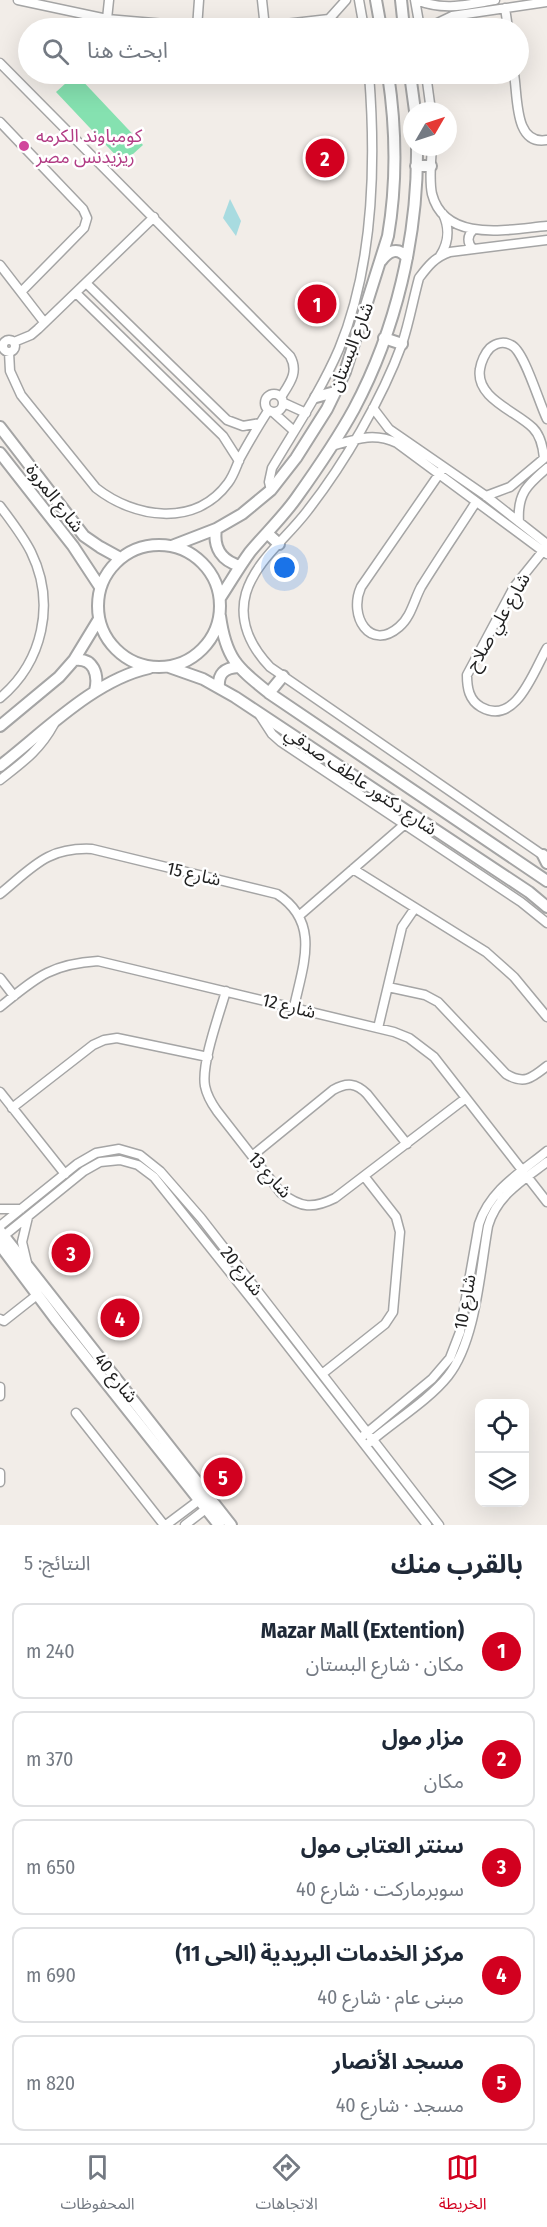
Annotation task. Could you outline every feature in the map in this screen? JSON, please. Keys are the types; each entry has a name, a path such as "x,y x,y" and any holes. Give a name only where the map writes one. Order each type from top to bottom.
{"street":[{"path":"18,0 102,18"},
{"path":"106,18 109,0"},
{"path":"198,18 199,0"},
{"path":"262,0 264,18"},
{"path":"329,18 346,0"},
{"path":"359,0 362,18"},
{"path":"376,0 379,18"},
{"path":"400,0 403,18"},
{"path":"415,0 431,18"},
{"path":"415,0 418,18"},
{"path":"431,18 454,7 495,0"},
{"path":"431,18 547,2"},
{"path":"505,9 506,18"},
{"path":"0,63 18,81"},
{"path":"21,84 154,217 293,361 294,373 282,400 281,410 271,412 260,423 229,482 202,505 175,513 158,514 124,507 109,499 96,488 21,395 10,370 9,352 3,347 10,342 31,335 154,217"},
{"path":"271,490 269,483 272,468 316,397 344,338 363,272 374,144 370,84"},
{"name":"شارع البستان","path":"172,546 216,529 242,514 271,490 285,474 317,427 335,392 351,357 381,261 392,214 394,150 390,84"},
{"path":"411,84 414,102"},
{"path":"427,84 430,102"},
{"path":"515,84 522,129 532,140 539,142 547,140"},
{"path":"0,122 83,209 87,218 84,228 22,291"},
{"name":"شارع البستان","path":"220,598 240,566 295,499 332,446 364,389 399,293 407,258 413,214 417,156"},
{"path":"432,156 432,192 448,227 447,242 440,256 419,278 402,344 373,408 355,440 309,510 258,568 250,582 245,597 246,628 251,643 270,667 546,859"},
{"path":"416,166 431,166"},
{"path":"442,212 463,227 482,232 547,226"},
{"path":"392,214 404,218 413,214"},
{"path":"473,230 468,241 473,249"},
{"path":"440,256 473,249 547,240"},
{"path":"381,261 393,251 401,252 407,258"},
{"path":"0,265 44,322"},
{"path":"86,283 227,420 243,426 260,423"},
{"path":"76,292 227,441 239,461"},
{"path":"0,333 10,342"},
{"path":"384,338 402,344"},
{"path":"486,496 521,480 545,457 534,429 491,396 481,383 479,374 481,365 489,349 502,343 508,343 519,350 547,419"},
{"path":"157,371 166,362"},
{"path":"316,397 335,392"},
{"path":"294,431 271,412 265,404 267,399 273,394 306,413"},
{"path":"373,408 389,429 442,471 476,502 546,549"},
{"name":"شارع المروة","path":"0,427 84,536 100,548 120,558"},
{"path":"332,446 366,437 387,439 397,443 486,496 519,522 546,549"},
{"name":"شارع المروة","path":"0,453 73,546 100,587"},
{"path":"519,522 518,510 526,486 547,468"},
{"path":"442,471 361,587 356,608 365,628 374,634 384,634 400,627 420,589 476,502"},
{"path":"0,506 31,551 38,568 42,585 44,618 40,638 26,670 0,698"},
{"path":"216,529 214,537 219,553 232,564 240,566"},
{"path":"267,533 279,544"},
{"path":"0,766 95,691 136,671 184,663 203,650 216,631 220,616 220,598 215,580 204,564 189,553 172,546 158,544 145,546 120,558 108,571 100,587 97,603 105,637 117,652 133,662 151,668"},
{"name":"شارع علي صلاح","path":"546,549 514,587 467,675 466,687 472,699 482,707 491,710 502,710 511,706 519,700 547,648"},
{"name":"شارع دكتور عاطف صدقي","path":"220,616 225,642 238,668 268,693 547,881"},
{"path":"0,726 39,696 74,660 99,619"},
{"path":"74,660 85,661 95,669 98,676 95,691"},
{"name":"شارع دكتور عاطف صدقي","path":"169,667 219,687 529,892 547,907"},
{"path":"219,687 218,679 222,672 229,668 238,668"},
{"path":"268,693 283,676"},
{"path":"259,713 281,742 521,902 547,923"},
{"path":"0,780 37,751 54,724"},
{"path":"294,1007 306,950 305,930 300,915 405,824"},
{"name":"شارع 15","path":"0,894 52,854 71,848 92,849 272,892 291,903 300,915"},
{"path":"353,869 486,952 514,977 547,1017"},
{"path":"378,1028 402,927 415,908"},
{"name":"شارع 12","path":"0,1007 49,971 73,963 98,961 402,1035 423,1047 434,1057 547,1202"},
{"path":"0,978 14,996"},
{"path":"387,987 425,995 438,1002 450,1012 506,1074 515,1080 526,1080 547,1066"},
{"name":"شارع 13","path":"225,991 208,1057 205,1086 210,1100 252,1156 281,1193 293,1202 307,1206 322,1205 335,1198 466,1098"},
{"path":"12,1108 93,1045 104,1040 117,1038 208,1057"},
{"path":"252,1156 333,1090 342,1085 351,1084 360,1087 367,1094 406,1144"},
{"path":"0,1092 65,1174"},
{"name":"شارع 20","path":"1,1235 22,1209 65,1174 96,1153 118,1149 140,1155 160,1171 201,1218 318,1374 362,1443 427,1525"},
{"name":"شارع 10","path":"524,1174 547,1151"},
{"name":"شارع 20","path":"1,1235 84,1171 100,1162 120,1160 138,1165 154,1177 370,1436 439,1525"},
{"name":"شارع 10","path":"362,1443 432,1379 450,1358 460,1332 479,1224 491,1197 524,1174 547,1162"},
{"path":"318,1374 385,1324 393,1312 400,1232 396,1217 364,1176"},
{"path":"0,1209 22,1209"},
{"path":"28,1216 22,1242 28,1266"},
{"name":"شارع 40","path":"1,1235 28,1266 207,1501 219,1525"},
{"name":"شارع 40","path":"1,1235 37,1294 207,1501 231,1525"},
{"path":"0,1319 4,1321 37,1294"},
{"path":"0,1387 0,1396"},
{"path":"76,1413 165,1525 184,1511 207,1501"},
{"path":"0,1473 0,1482"},
{"path":"188,1522 207,1501"},
{"path":"184,1511 190,1514 188,1522"}],"green space":[{"path":"65,84 85,84 143,145 123,163 56,92"}],"water":[{"path":"230,199 241,221 236,236 223,218"}],"place":[{"name":"كومباوند الكرمه ريزيدنس مصر","path":"24,146"},
{"name":"مزار مول","path":"325,158"},
{"name":"Mazar Mall (Extention)","path":"317,304"},
{"name":"سنتر العتابى مول","path":"71,1253"},
{"name":"مركز الخدمات البريدية (الحى 11)","path":"120,1318"},
{"name":"مسجد الأنصار","path":"223,1477"}]}
